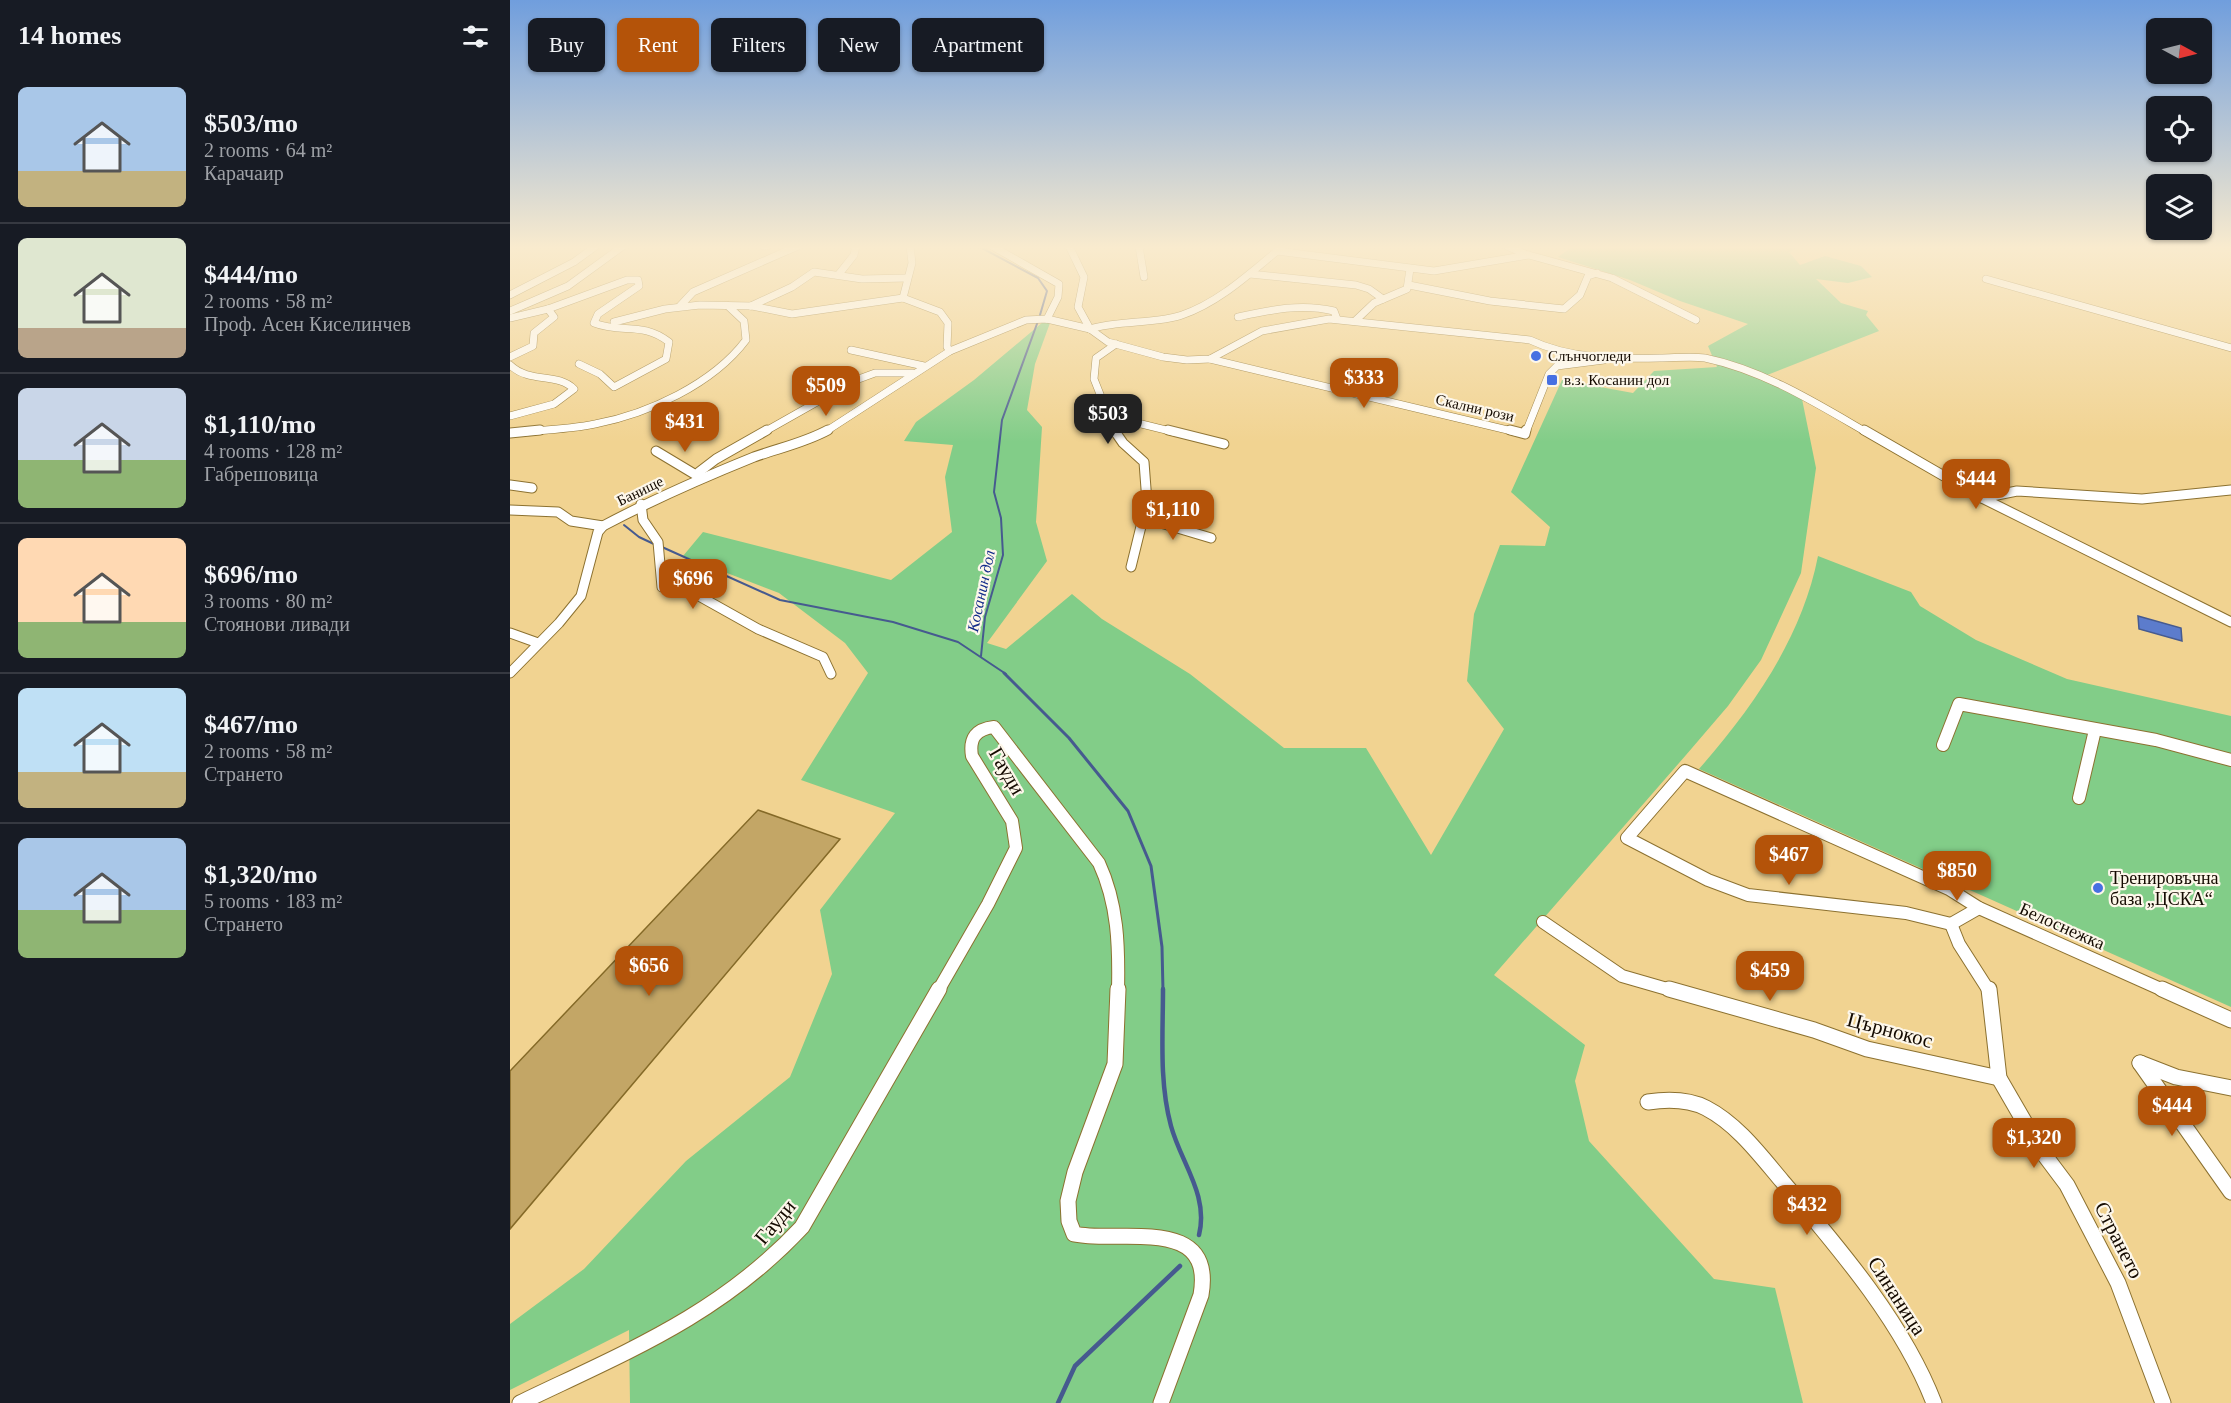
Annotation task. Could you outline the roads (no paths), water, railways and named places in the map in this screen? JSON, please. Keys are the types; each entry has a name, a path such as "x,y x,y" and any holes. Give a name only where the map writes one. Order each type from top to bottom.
{"street":[{"path":"510,318 538,311"},
{"path":"510,357 533,346 534,333 554,317 550,311"},
{"path":"579,364 600,374 614,387 663,362 669,352 669,342 656,332 639,327 600,326 594,323 594,318 603,311"},
{"path":"600,326 658,311"},
{"path":"510,433 603,422 686,389 737,353 746,340 744,321 734,311"},
{"path":"771,311 792,314 810,311"},
{"path":"939,311 948,323 947,347 950,351"},
{"path":"1051,311 1047,319 1090,329 1106,324 1181,316 1190,311"},
{"path":"1080,311 1090,329"},
{"path":"1238,317 1262,311"},
{"path":"1334,311 1337,319"},
{"path":"1355,321 1363,311"},
{"path":"1681,311 1696,320"},
{"path":"2101,311 2231,348"},
{"name":"Банище","path":"603,526 641,504 701,478 758,456 808,441 853,415 913,372 950,351 1026,320 1047,319"},
{"path":"1210,359 1262,331 1337,319 1398,328 1530,340 1549,349 1615,359 1695,357 1736,367 1807,398 1982,498 2231,622"},
{"name":"Скални рози","path":"1090,329 1101,339 1116,344 1174,358 1210,359 1525,434 1549,374 1557,366 1615,359"},
{"path":"1116,344 1098,356 1094,379 1111,426 1123,443 1144,462 1147,502 1131,567"},
{"path":"851,350 924,366"},
{"path":"510,365 519,375 536,380 566,382 574,389 554,404 510,416"},
{"path":"701,478 699,472 716,459 856,380 875,373 913,372"},
{"path":"1109,416 1224,444"},
{"path":"656,451 701,478"},
{"path":"510,485 532,488"},
{"path":"1982,498 2017,491 2142,500 2231,490"},
{"path":"641,504 643,520 654,530 659,543 662,587 683,587 758,629 823,657 831,674"},
{"path":"510,510 528,508 558,512 571,521 603,526"},
{"path":"1144,518 1211,538"},
{"path":"510,673 581,596 598,532 603,526"},
{"path":"510,633 538,643"},
{"path":"1943,746 1959,704 2156,740 2231,760"},
{"name":"Гауди","path":"520,1403 687,1320 758,1272 783,1250 802,1227 988,904 1016,848 1012,821 972,756 970,748 976,732 982,727 994,727 1085,843 1099,863 1110,887 1119,959 1116,1054 1112,1072 1075,1172 1068,1201 1069,1221 1074,1234 1092,1239 1155,1237 1182,1243 1197,1255 1204,1270 1202,1296 1161,1403"},
{"path":"2079,798 2095,730"},
{"name":"Белоснежка","path":"1951,924 1906,913 1748,895 1708,880 1627,838 1684,771 1949,889 1979,908 2231,1020"},
{"path":"1951,924 1979,908"},
{"name":"Църнокос","path":"1543,922 1622,976 1814,1030 1867,1049 1999,1078"},
{"name":"Странето","path":"1951,924 1959,944 1989,987 1999,1078 2040,1149 2067,1185 2118,1282 2163,1403"},
{"path":"2231,1088 2176,1077 2140,1063 2231,1192"},
{"name":"Синаница","path":"1648,1102 1677,1098 1704,1108 1723,1119 1747,1140 1833,1240 1869,1290 1926,1382 1934,1403"}],"water":[{"path":"2138,616 2181,628 2182,641 2139,629"}],"waterway":[{"name":"Косанин дол","path":"981,656 985,617 1003,555 1001,518 994,492 1002,420 1038,321"},
{"path":"624,525 639,537 656,545"},
{"path":"662,547 780,600 893,622 958,642 1006,674"},
{"path":"1004,673 1069,738 1128,811 1151,866 1162,947 1163,990"},
{"path":"1163,990 1162,1058 1167,1109 1175,1140 1197,1193 1201,1220 1199,1235"},
{"path":"1058,1403 1075,1366 1180,1266"}],"place":[{"name":"Слънчогледи","path":"1536,356"},
{"name":"в.з. Косанин дол","path":"1552,380"},
{"name":"Тренировъчна база „ЦСКА“","path":"2098,888"}]}
